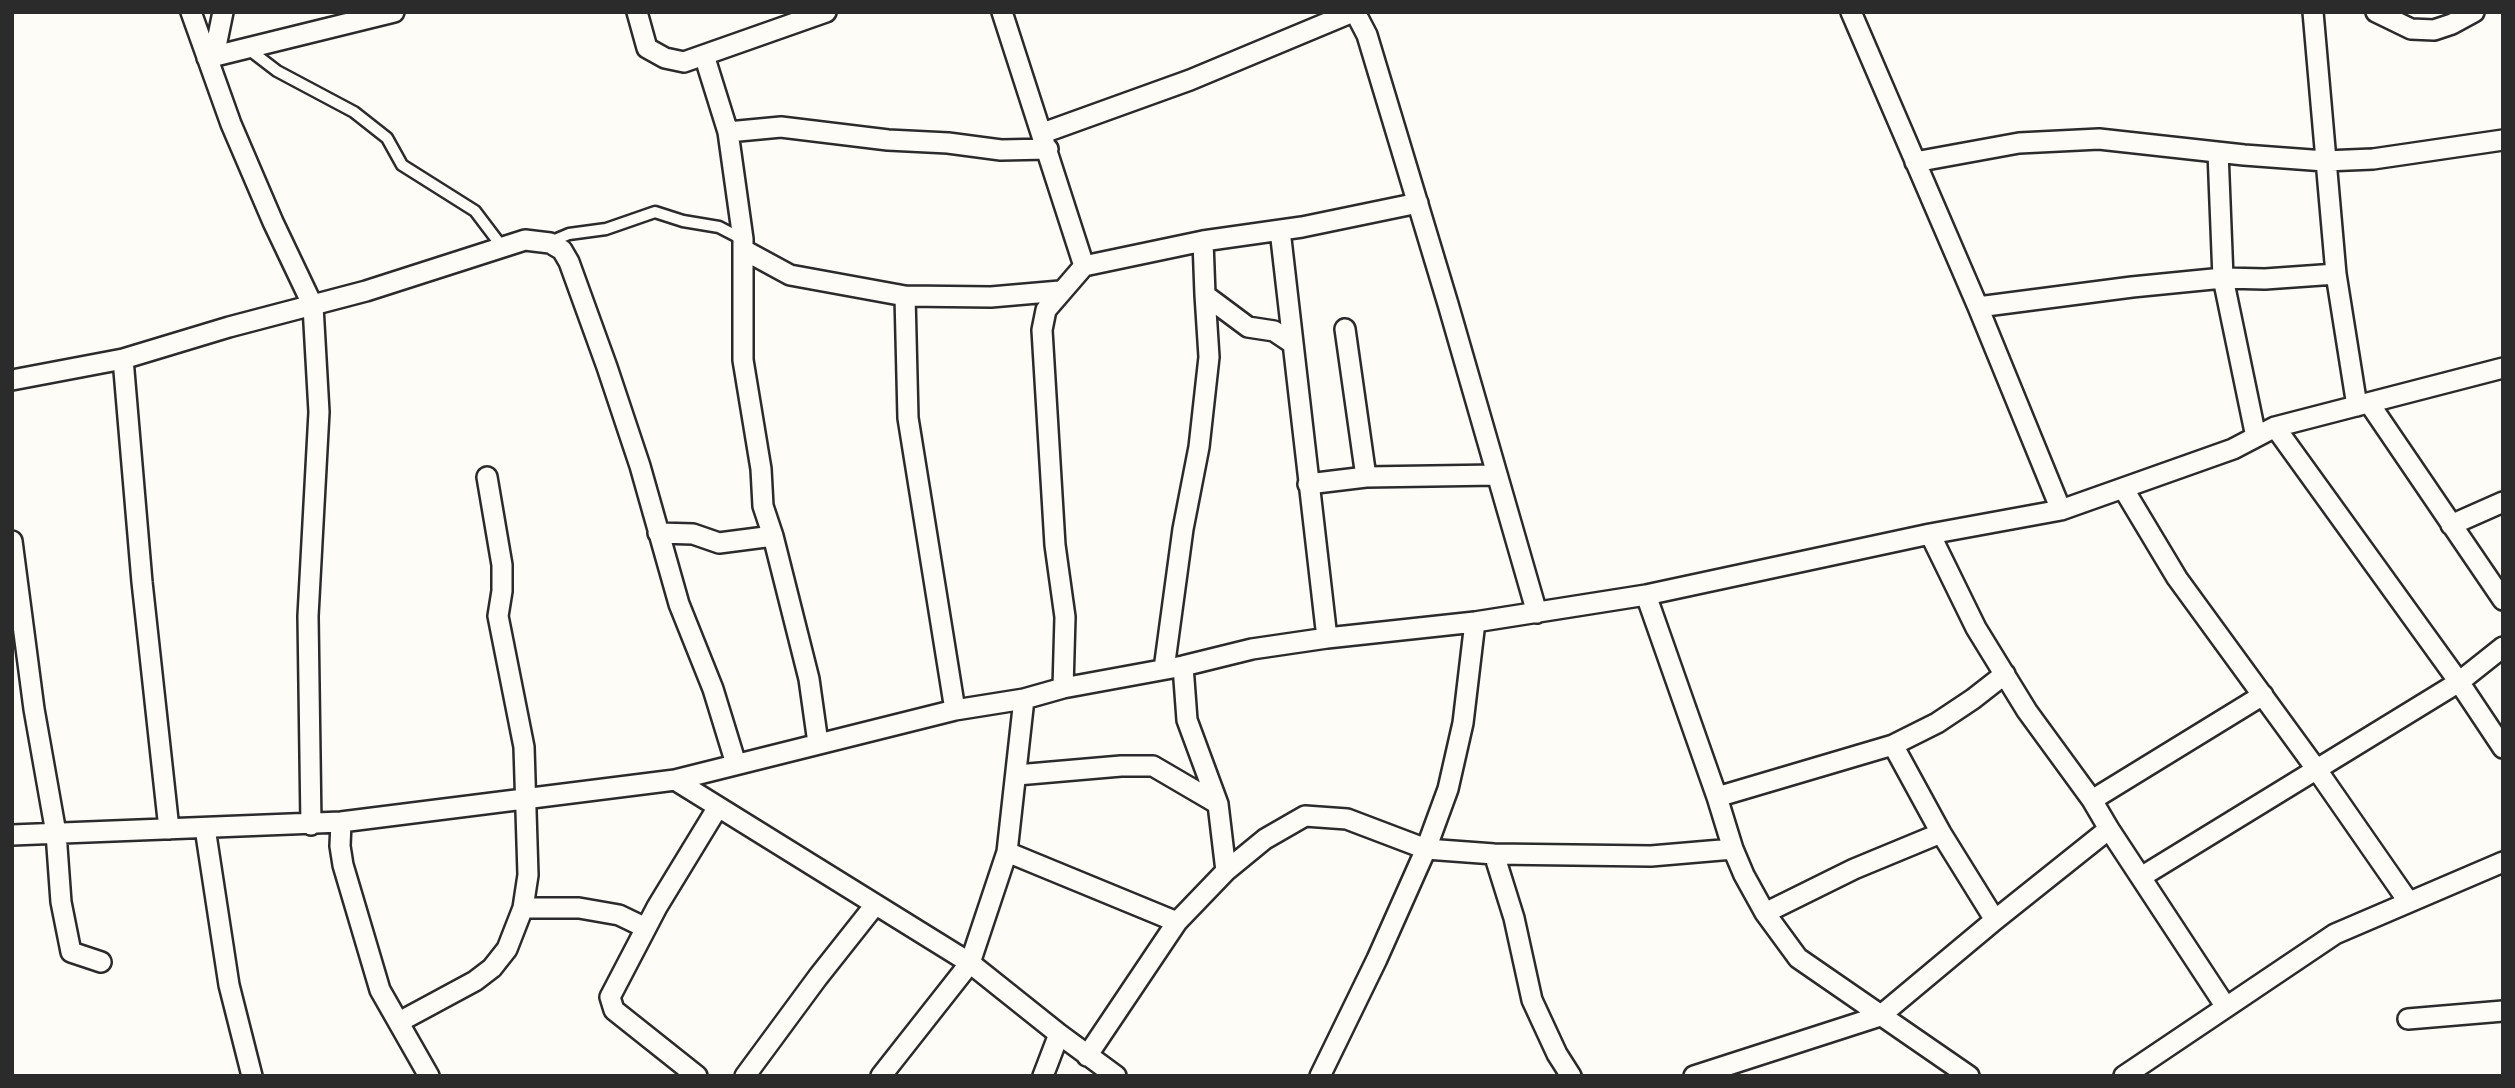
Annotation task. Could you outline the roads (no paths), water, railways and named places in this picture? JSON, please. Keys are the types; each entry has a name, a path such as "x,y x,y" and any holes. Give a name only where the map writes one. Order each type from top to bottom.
{"street":[{"path":"191,12 211,57 231,124 313,306 319,412 308,616 311,825"},
{"path":"211,57 223,12"},
{"path":"211,57 365,15 394,12"},
{"path":"637,12 648,48 665,58 684,62 827,12"},
{"path":"1002,12 1084,265"},
{"path":"728,132 781,127 1001,150 1045,141 1354,12 1367,35 1418,203 1536,613"},
{"path":"1851,12 1978,307 2060,510"},
{"path":"2313,12 2336,274 2363,405 2503,600"},
{"path":"2376,12 2411,29 2434,30 2473,12"},
{"path":"704,55 728,132 744,245 743,360 761,469 763,506 809,679 818,743"},
{"path":"1915,162 2019,143 2099,139 2325,161 2373,159 2503,140"},
{"path":"2218,152 2223,278 2256,437"},
{"path":"1063,688 1065,617 1055,545 1042,330 1046,310 1084,265 1418,203"},
{"path":"1280,230 1327,638"},
{"path":"12,380 123,359 229,327 313,306 525,240 550,243 562,250 574,275 615,392 679,604 713,689 736,764"},
{"path":"1202,241 1209,357 1199,447 1183,529 1173,668 1187,720 1218,804 1226,871"},
{"path":"744,245 790,275 905,296 991,297 1060,291"},
{"path":"1978,307 2132,286 2223,278 2265,279 2336,274"},
{"path":"1205,295 1248,327 1274,331 1292,342"},
{"path":"905,296 908,418 955,710"},
{"path":"1345,329 1366,477"},
{"path":"123,359 142,582 169,829"},
{"path":"12,835 311,825 675,780 955,710 1024,699 1063,688 1116,680 1252,649 1475,622 1646,595 1930,534 2060,510 2233,449 2275,427 2503,369"},
{"path":"2275,427 2459,682 2503,748"},
{"path":"1308,484 1366,477 1497,475"},
{"path":"399,1022 475,981 492,968 507,949 523,908 528,874 524,747 498,616 502,565 487,477"},
{"path":"2123,488 2177,578 2317,770 2408,901"},
{"path":"2451,525 2503,502"},
{"path":"658,533 693,534 719,543 773,536"},
{"path":"1930,534 1976,628 2027,711 2092,800 2226,1007"},
{"path":"12,541 18,627 56,833 61,902 71,952 101,962"},
{"path":"1646,595 1733,849 1765,913 1798,958 1969,1076"},
{"path":"1320,1076 1377,959 1426,849 1448,789 1463,723 1475,622"},
{"path":"2141,877 2459,682 2498,655"},
{"path":"1717,797 1893,745 1955,711 2005,674"},
{"path":"2092,800 2263,695"},
{"path":"881,1076 970,963 1007,852 1024,699"},
{"path":"1893,745 1941,833 1995,920"},
{"path":"1017,775 1121,766 1153,766 1218,804"},
{"path":"675,780 970,963 1116,1076"},
{"path":"697,1076 614,1010 610,997 646,928 718,807"},
{"path":"1087,1056 1177,922 1226,871 1265,839 1305,817 1347,820 1426,849 1493,854 1651,856 1733,849"},
{"path":"341,822 342,865 380,990 429,1076"},
{"path":"205,828 229,985 252,1076"},
{"path":"1694,1076 1880,1016 2109,829"},
{"path":"1765,913 1854,869 1941,833"},
{"path":"1007,852 1177,922"},
{"path":"1493,854 1514,918 1532,1000 1557,1054 1571,1076"},
{"path":"2124,1076 2335,934 2503,862"},
{"path":"744,1076 875,905"},
{"path":"523,908 579,908 619,915 646,928"},
{"path":"2408,1019 2503,1010"},
{"path":"1043,1076 1059,1034"}],"lane":[{"path":"246,48 277,72 363,118 387,138 402,165 475,211 503,248"},
{"path":"550,243 569,234 606,229 655,212 683,221 719,227 744,245"}]}
